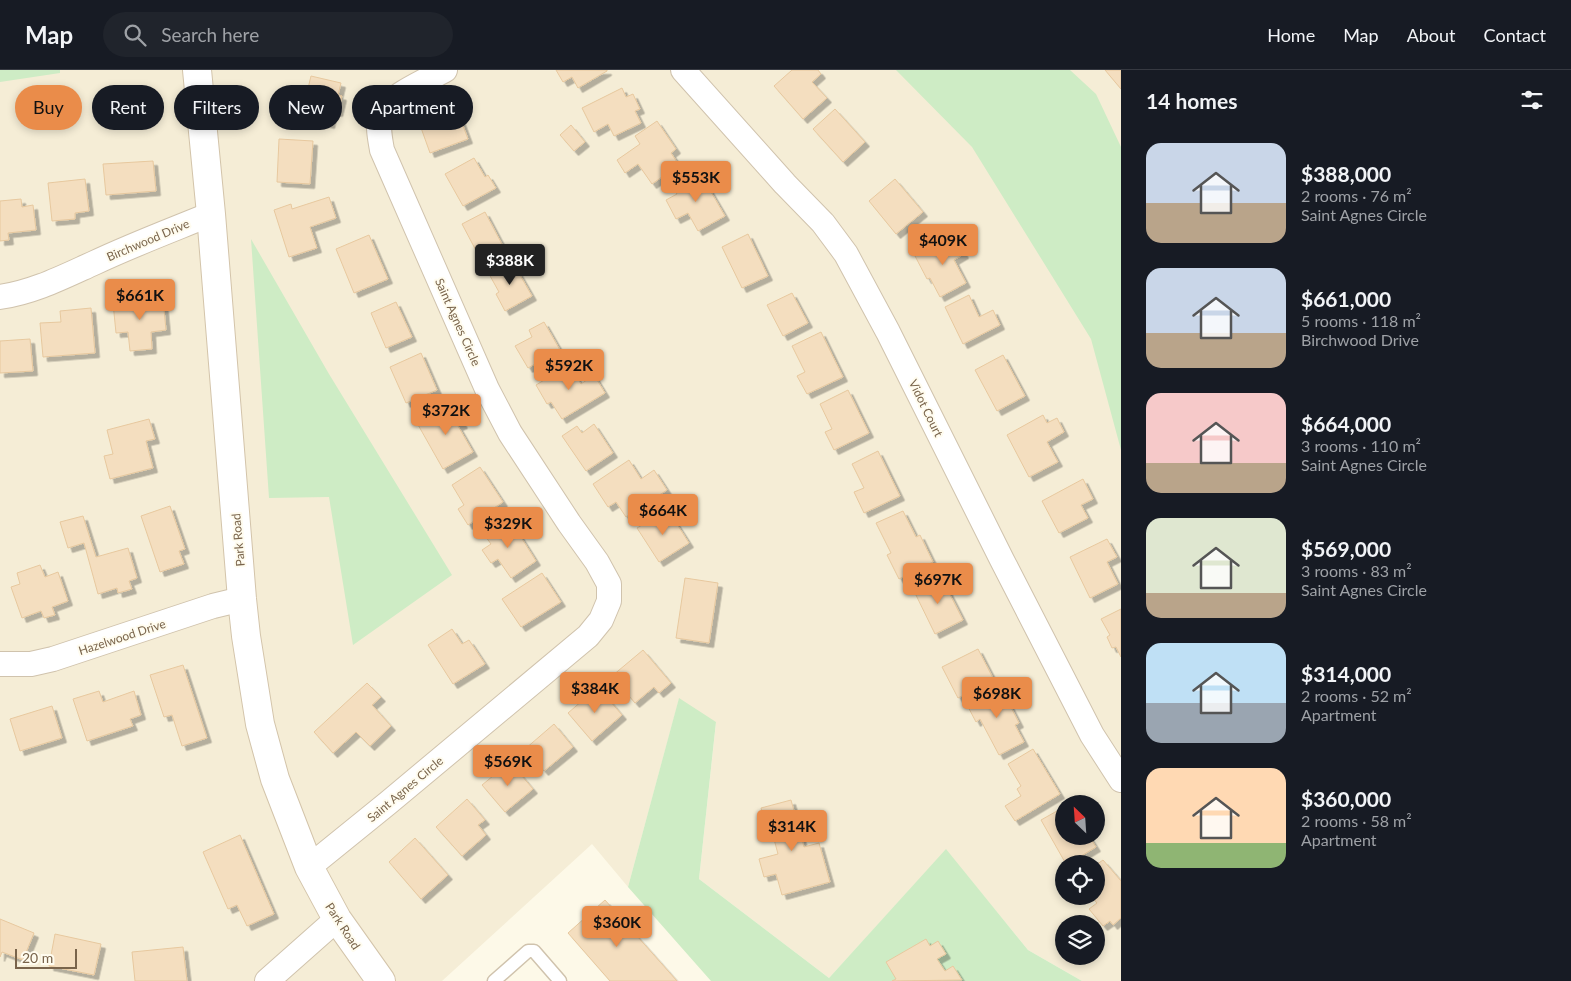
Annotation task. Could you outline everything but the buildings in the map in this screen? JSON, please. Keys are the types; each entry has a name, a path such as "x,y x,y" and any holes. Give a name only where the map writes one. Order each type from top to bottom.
{"street":[{"name":"Park Road","path":"197,70 211,214 242,599 260,724 275,779 309,867 337,919 381,981"},
{"name":"Saint Agnes Circle","path":"309,867 588,636 601,620 608,602 608,584 597,562 510,433 487,389 382,150 379,130 380,115 386,106 394,98 445,70"},
{"name":"Vidot Court","path":"683,70 785,184 823,223 846,254 888,332 1092,735 1121,780"},
{"name":"Birchwood Drive","path":"0,297 15,295 58,280 94,262 211,214"},
{"name":"Hazelwood Drive","path":"0,664 32,664 53,660 213,606 242,599"},
{"path":"267,981 337,919"}],"lane":[{"path":"494,981 528,951 534,951 560,981"}],"shaded area":[{"path":"0,70 1121,70 1121,981 1082,981 1028,950 946,850 829,978 699,879 716,723 679,699 628,887 592,844 442,981 0,981"}],"green space":[{"path":"0,70 60,70 60,73 0,82"},
{"path":"896,70 1070,70 1096,94 1121,147 1121,450 1091,339 972,147"},
{"path":"251,239 329,374 452,575 353,645 329,497 269,498"},
{"path":"679,698 716,722 699,879 829,978 946,849 1028,950 1082,981 711,981 628,887"}]}
